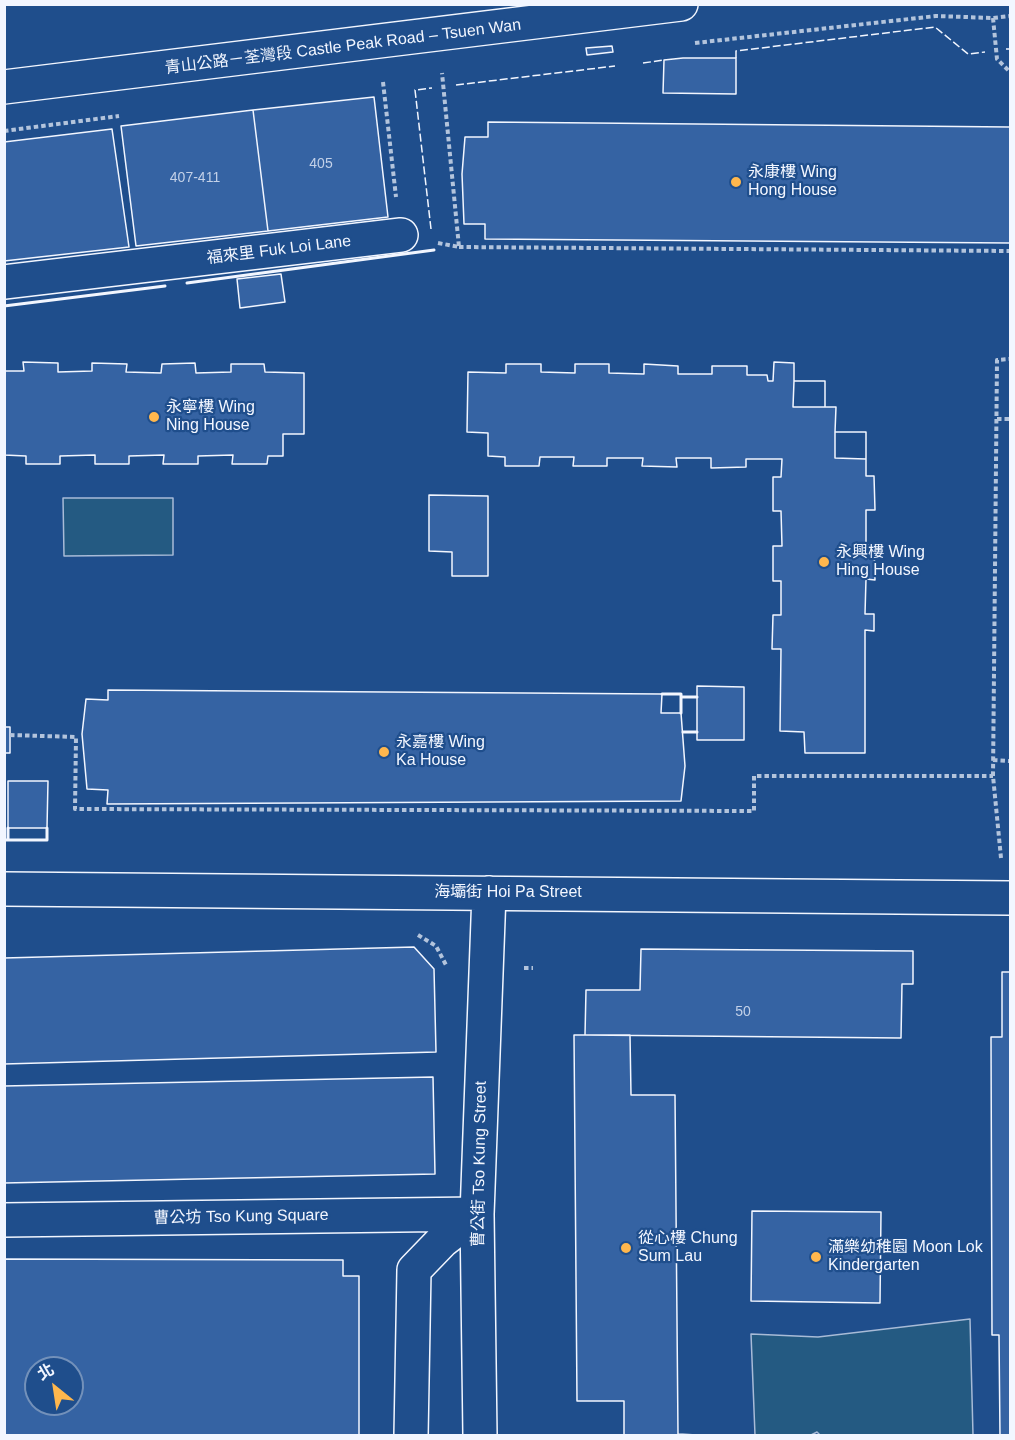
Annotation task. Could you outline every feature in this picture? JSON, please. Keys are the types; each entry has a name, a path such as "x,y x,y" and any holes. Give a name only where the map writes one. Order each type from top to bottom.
{"street":[{"name":"青山公路－荃灣段 Castle Peak Road – Tsuen Wan","path":"4,87 681,4"},
{"name":"福來里 Fuk Loi Lane","path":"4,282 400,235"},
{"name":"海壩街 Hoi Pa Street","path":"4,889 1011,898"},
{"name":"曹公街 Tso Kung Street","path":"480,1436 477,1214 489,893"},
{"name":"曹公坊 Tso Kung Square","path":"4,1220 477,1214"},
{"path":"411,1436 414,1270 442,1241 477,1214"}],"path":[{"path":"689,44 936,16 993,18 1011,16"},
{"path":"993,18 997,59 1011,72"},
{"path":"454,71 442,73 459,247"},
{"path":"383,82 400,235 459,247 1011,251"},
{"path":"1001,865 993,776 997,360 1011,359"},
{"path":"997,419 1011,419"},
{"path":"10,735 75,737 75,809 754,811 754,776 993,776"},
{"path":"993,760 1011,761"}],"shaded area":[{"path":"63,498 173,498 173,555 64,556"},
{"path":"970,1319 973,1435 821,1436 817,1432 811,1435 755,1435 751,1334 818,1337"}],"building":[{"path":"612,46 613,52 587,55 586,48"},
{"path":"736,58 736,94 663,93 664,60"},
{"path":"374,97 388,217 268,231 253,110"},
{"path":"253,110 268,231 136,246 121,126"},
{"name":"永康樓 Wing Hong House","path":"488,122 1010,127 1010,243 485,239 485,224 464,224 462,174 465,137 488,137"},
{"path":"112,129 129,247 4,261 4,142"},
{"path":"281,274 285,302 240,308 237,279"},
{"name":"永寧樓 Wing Ning House","path":"23,362 58,363 58,372 92,371 92,363 127,364 126,372 161,373 162,364 195,363 196,373 231,372 231,364 264,364 265,372 304,373 304,434 283,434 283,456 268,456 267,464 232,464 233,455 198,456 198,464 163,464 164,455 129,456 129,464 95,464 95,455 60,456 60,464 26,464 26,456 4,455 4,371 24,371"},
{"name":"永興樓 Wing Hing House","path":"774,362 794,363 794,381 825,381 825,407 836,407 835,432 866,432 866,476 874,476 875,510 866,510 866,545 874,545 875,580 866,579 865,614 874,614 874,631 865,630 865,753 805,753 804,732 780,731 781,649 772,649 773,615 781,615 781,581 773,581 773,546 782,546 781,511 773,511 773,477 781,477 782,459 746,459 746,467 711,468 711,458 676,458 677,467 642,466 643,458 607,458 607,466 573,466 574,457 540,457 539,466 505,466 505,457 488,456 488,433 467,432 468,372 506,373 506,364 541,364 541,372 575,373 575,364 609,364 609,373 644,374 644,364 678,366 678,374 712,374 712,366 747,366 747,375 767,375 768,381 773,381"},
{"path":"794,381 825,381 825,407 793,407"},
{"path":"835,432 866,432 866,459 835,458"},
{"path":"429,495 488,496 488,576 452,576 452,552 429,551"},
{"path":"697,686 744,687 744,740 697,740"},
{"name":"永嘉樓 Wing Ka House","path":"108,690 662,694 661,713 681,713 685,766 681,801 107,804 108,790 87,789 82,734 86,699 108,700"},
{"path":"4,727 10,727 10,753 4,753"},
{"path":"8,781 48,781 47,828 8,828"},
{"path":"414,947 434,969 436,1052 4,1064 4,958"},
{"path":"641,949 913,951 913,984 902,984 901,1038 585,1035 586,990 640,990"},
{"path":"1002,972 1010,972 1010,1436 1000,1436 999,1335 992,1335 991,1037 1002,1037"},
{"name":"從心樓 Chung Sum Lau","path":"574,1035 630,1035 631,1095 675,1095 678,1434 716,1436 624,1436 624,1401 577,1401"},
{"path":"433,1077 435,1174 4,1183 4,1086"},
{"name":"滿樂幼稚園 Moon Lok Kindergarten","path":"752,1211 881,1212 880,1303 751,1301"},
{"path":"4,1259 343,1260 343,1276 359,1276 359,1436 4,1436"}],"fence":[{"path":"736,58 736,51 935,27 968,54 985,52"},
{"path":"643,63 664,60"},
{"path":"456,85 615,66"},
{"path":"431,229 415,90 432,88"}],"wall":[{"path":"187,283 434,250"},
{"path":"4,306 165,286"},
{"path":"662,694 681,694 681,697"},
{"path":"681,713 681,697 697,697"},
{"path":"683,732 697,732"},
{"path":"8,828 8,840"},
{"path":"4,840 47,840 47,828"}],"place":[{"name":"永康樓 Wing Hong House","path":"736,182"},
{"name":"永寧樓 Wing Ning House","path":"154,417"},
{"name":"永興樓 Wing Hing House","path":"824,562"},
{"name":"永嘉樓 Wing Ka House","path":"384,752"},
{"name":"從心樓 Chung Sum Lau","path":"626,1248"},
{"name":"滿樂幼稚園 Moon Lok Kindergarten","path":"816,1257"}]}
